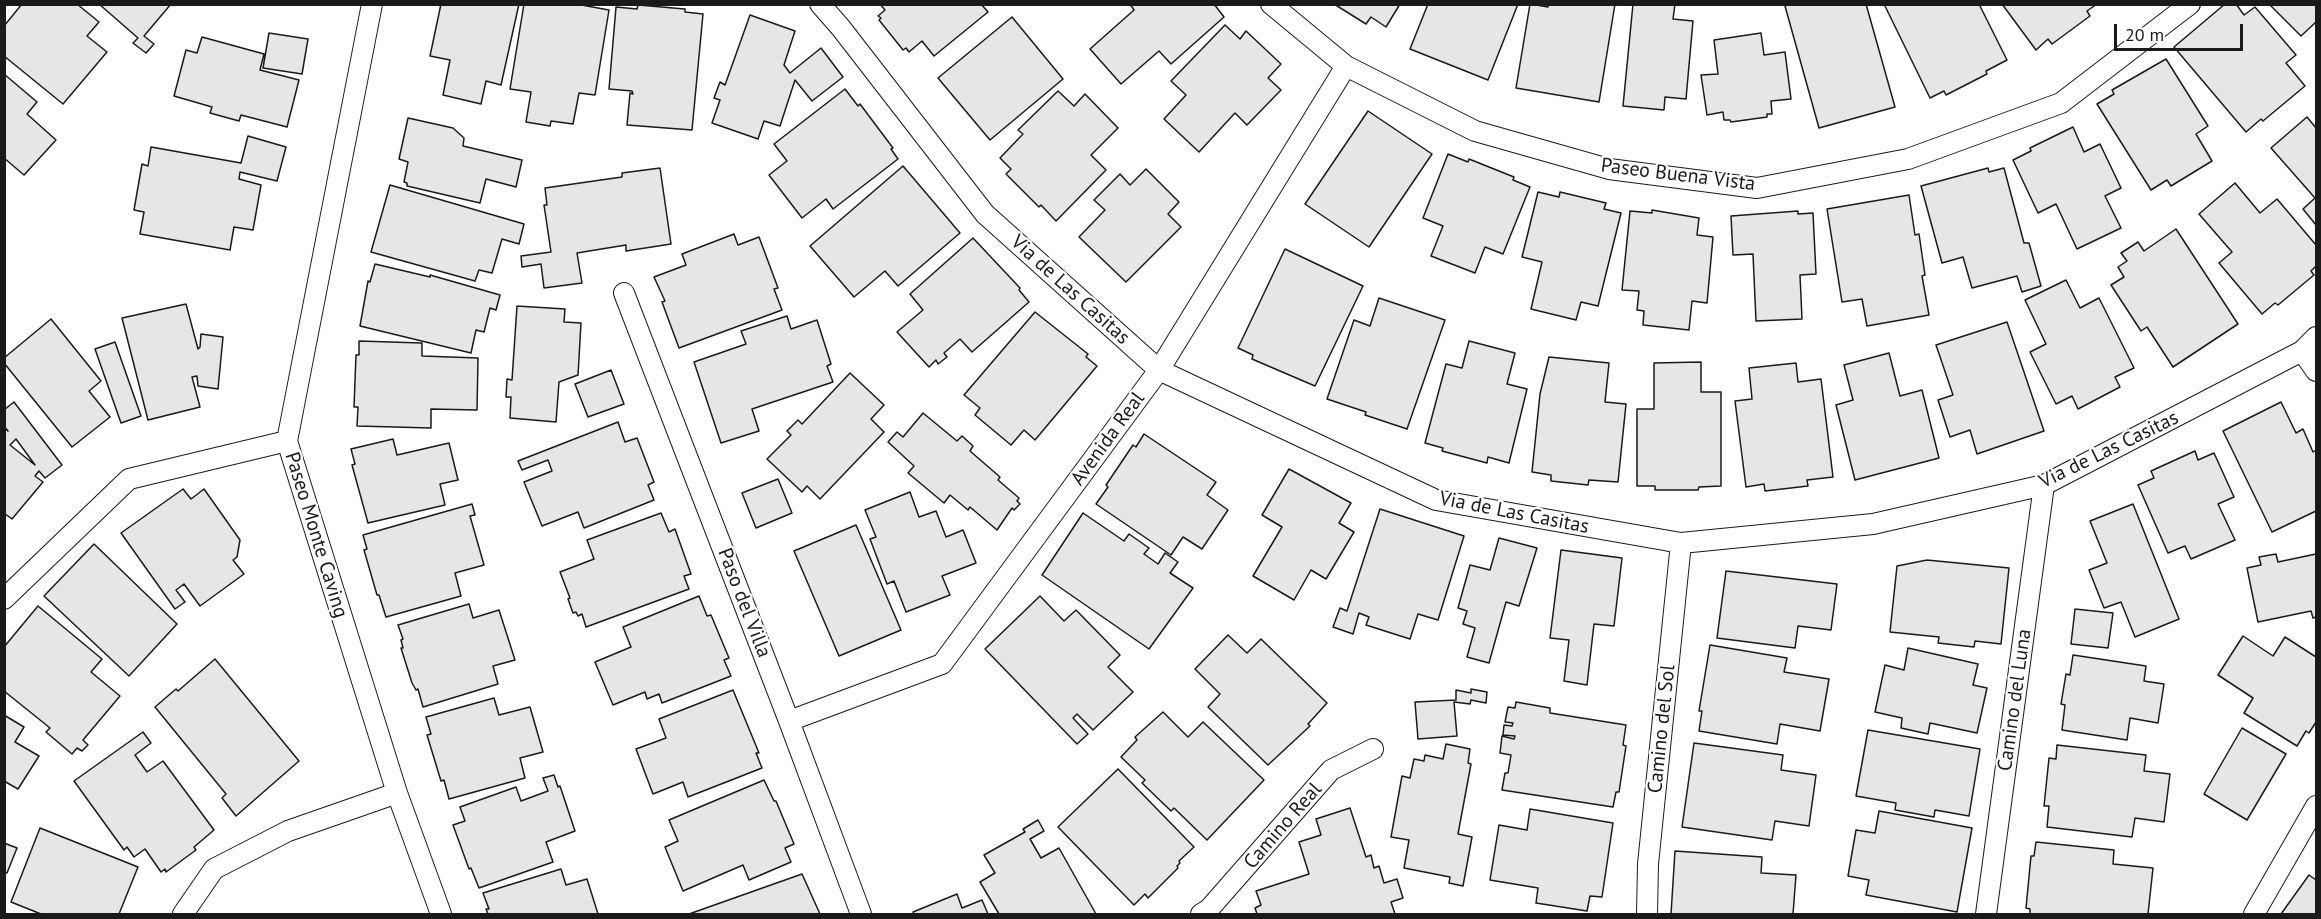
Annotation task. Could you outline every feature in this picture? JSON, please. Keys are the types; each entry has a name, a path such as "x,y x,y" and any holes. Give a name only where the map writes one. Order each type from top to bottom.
{"lane":[{"name":"Paseo Monte Caving","path":"372,4 287,441 397,793 441,915"},
{"name":"Via de Las Casitas","path":"820,4 985,214 1159,370 1436,500 1681,543 1873,524 2044,485 2309,344"},
{"name":"Paseo Buena Vista","path":"1271,4 1346,66 1475,131 1609,169 1757,188 1908,159 2061,104 2190,4"},
{"name":"Avenida Real","path":"789,721 942,664 1159,370 1346,66"},
{"name":"Paso del Villa","path":"624,293 861,915"},
{"path":"2309,344 2316,370"},
{"path":"4,599 129,479 287,441"},
{"name":"Camino del Luna","path":"1986,915 2044,485"},
{"name":"Camino del Sol","path":"1647,915 1648,864 1681,543"},
{"name":"Camino Real","path":"1207,913 1331,770 1373,749"},
{"path":"183,915 214,869 288,831 397,793"},
{"path":"2254,915 2316,806"}],"building":[{"path":"22,4 77,4 99,22 87,36 107,52 63,104 4,56 4,26"},
{"path":"99,4 171,4 144,36 154,44 146,53 133,43 138,38"},
{"path":"441,4 519,4 501,85 486,81 481,104 443,95 450,60 430,56"},
{"path":"524,4 576,4 609,10 595,95 579,93 573,124 551,121 550,126 526,122 531,92 510,89"},
{"path":"880,4 981,4 988,12 934,56 922,41 909,52 906,48 903,50 879,20 881,18 878,16 885,10"},
{"path":"1130,4 1214,4 1224,17 1171,64 1159,51 1121,84 1090,49 1134,10"},
{"path":"1334,4 1400,4 1386,27 1371,17 1366,24"},
{"path":"1428,4 1518,4 1488,80 1410,49"},
{"path":"1530,4 1548,7 1548,4 1615,4 1599,102 1516,88"},
{"path":"1633,4 1675,4 1673,19 1693,21 1686,99 1665,97 1664,110 1623,106"},
{"path":"1790,4 1866,4 1895,107 1819,128 1785,6"},
{"path":"1884,4 1979,4 2007,60 1986,71 1987,74 1946,95 1944,91 1930,98"},
{"path":"2002,4 2097,4 2087,11 2090,16 2052,44 2048,39 2036,50"},
{"path":"2225,4 2236,4 2244,15 2255,7 2296,55 2286,63 2305,86 2246,132 2174,47"},
{"path":"2269,4 2316,4 2316,22 2301,36"},
{"path":"638,5 685,9 685,12 703,14 692,130 627,125 632,91 609,89 616,7 637,9"},
{"path":"750,15 795,31 784,65 790,73 821,48 843,77 812,101 795,80 780,126 764,121 758,139 712,123 720,100 714,98 720,82 725,85"},
{"path":"1012,17 1063,79 990,140 938,78"},
{"path":"1225,25 1240,39 1246,31 1281,64 1268,78 1281,90 1247,125 1235,113 1199,152 1164,119 1186,95 1171,81"},
{"path":"269,33 308,39 302,74 263,68"},
{"path":"1761,33 1764,55 1785,52 1791,99 1771,101 1772,114 1767,114 1767,117 1731,122 1724,120 1723,112 1707,115 1701,75 1718,74 1714,40"},
{"path":"202,37 264,54 260,70 299,80 287,127 241,115 239,121 210,113 212,107 174,96 186,50 197,53"},
{"path":"2166,59 2208,126 2196,134 2212,161 2171,186 2167,180 2151,190 2097,104 2114,94 2112,90"},
{"path":"4,74 37,102 27,114 56,140 24,175 4,158"},
{"path":"845,89 858,106 860,104 893,148 891,149 898,159 833,209 826,199 802,218 769,175 787,161 774,144"},
{"path":"1058,91 1074,106 1085,94 1118,128 1091,155 1106,170 1056,221 1006,174 1011,169 1000,158 1023,134 1018,130"},
{"path":"1368,111 1432,154 1369,247 1305,204"},
{"path":"2307,117 2316,128 2316,225 2303,209 2315,198 2271,148"},
{"path":"408,118 453,128 464,138 463,146 522,160 516,187 486,179 480,203 407,186 404,182 408,162 399,159"},
{"path":"2073,127 2084,152 2100,144 2121,188 2105,196 2121,228 2077,249 2056,204 2038,213 2013,160 2031,151 2030,148"},
{"path":"248,136 286,147 277,181 240,172 239,179 261,185 253,230 234,227 230,250 140,234 144,212 134,210 142,164 148,166 151,147 241,163"},
{"path":"1448,154 1468,162 1469,159 1514,177 1513,180 1530,187 1503,254 1485,247 1475,273 1431,256 1443,226 1423,218"},
{"path":"903,166 960,233 898,286 885,271 854,297 810,246"},
{"path":"660,168 671,244 626,251 626,245 577,253 582,283 544,288 541,264 522,267 521,256 551,252 544,205 547,205 545,188 622,177 622,173"},
{"path":"1988,168 1989,172 2004,168 2024,243 2029,243 2041,286 2022,292 2017,276 1972,288 1963,257 1942,263 1921,186"},
{"path":"1146,169 1179,202 1168,214 1181,227 1126,282 1079,237 1105,210 1094,200 1120,174 1130,185"},
{"path":"2235,183 2260,213 2277,199 2316,245 2316,266 2311,271 2314,275 2278,305 2275,303 2262,314 2219,263 2232,252 2199,214"},
{"path":"390,185 524,224 519,244 502,239 492,273 479,270 475,281 371,252"},
{"path":"1538,192 1559,197 1560,192 1606,203 1604,209 1621,213 1598,306 1581,302 1576,320 1531,309 1542,262 1522,257"},
{"path":"1909,195 1915,235 1919,234 1925,275 1922,276 1929,315 1867,326 1862,299 1842,302 1827,209"},
{"path":"1652,210 1699,218 1697,235 1713,237 1707,303 1692,301 1689,330 1643,325 1644,311 1637,310 1639,291 1622,290 1630,211 1652,213"},
{"path":"1798,211 1798,214 1813,213 1816,274 1800,275 1802,319 1756,321 1753,254 1733,255 1731,216"},
{"path":"2176,229 2238,324 2173,367 2147,327 2141,331 2111,285 2124,277 2118,267 2127,261 2121,253 2138,242 2144,251"},
{"path":"734,234 738,245 759,237 778,288 774,289 782,310 679,348 662,302 665,301 654,277 686,265 682,254"},
{"path":"973,238 1020,288 1019,290 1029,302 972,352 960,339 944,353 947,357 938,364 936,360 929,367 897,332 923,310 910,294"},
{"path":"1285,249 1363,286 1315,386 1252,359 1253,355 1238,348"},
{"path":"375,264 430,277 430,275 500,295 496,310 490,308 484,332 476,330 471,353 360,326 368,281 370,282"},
{"path":"2066,280 2080,308 2099,298 2134,368 2115,377 2120,387 2078,409 2072,396 2056,404 2030,352 2046,344 2025,300"},
{"path":"1379,298 1445,320 1407,429 1327,399 1354,320 1370,326"},
{"path":"186,304 198,349 201,334 223,337 218,389 198,386 197,376 192,377 200,407 148,420 122,318"},
{"path":"517,306 565,309 564,322 581,323 578,375 559,382 556,422 510,418 511,397 506,397 507,379 512,380"},
{"path":"1035,312 1088,354 1086,357 1097,366 1035,440 1024,430 1011,445 975,415 980,408 964,395"},
{"path":"787,316 791,329 817,320 831,364 827,366 833,382 752,409 759,431 721,443 694,362 746,344 741,331"},
{"path":"51,319 101,381 89,391 110,417 72,447 4,363 4,358"},
{"path":"2007,322 2044,431 1977,454 1970,430 1950,437 1938,400 1953,395 1936,345"},
{"path":"359,341 422,343 422,356 478,358 477,410 431,409 431,428 357,426 358,407 354,407 356,355 359,355"},
{"path":"1469,341 1515,353 1507,384 1527,389 1509,463 1488,457 1487,463 1442,451 1443,448 1425,443 1446,364 1462,368"},
{"path":"115,342 141,416 121,423 95,349"},
{"path":"1889,353 1900,396 1922,390 1939,458 1855,480 1836,405 1853,400 1844,365"},
{"path":"1549,357 1609,363 1605,402 1626,404 1618,482 1589,480 1588,485 1551,481 1551,475 1532,472 1540,394"},
{"path":"1701,362 1701,392 1721,392 1721,486 1699,487 1698,490 1655,490 1655,486 1637,486 1637,409 1654,409 1654,363"},
{"path":"1796,363 1798,382 1821,379 1833,477 1807,480 1808,486 1765,491 1764,484 1746,487 1735,401 1752,399 1749,368"},
{"path":"611,370 624,404 588,417 575,384"},
{"path":"850,373 884,405 871,419 884,432 820,499 807,486 802,492 767,459 791,435 787,431 798,420 802,424"},
{"path":"14,402 62,465 45,478 39,471 35,476 43,482 12,519 4,513 4,428 8,431 4,426 4,410","holes":["16,439 35,465 10,445"]},
{"path":"2281,402 2296,433 2303,429 2313,452 2316,450 2316,511 2272,532 2223,431"},
{"path":"923,413 957,441 962,436 973,446 970,451 1000,477 998,480 1019,498 1017,501 1020,504 1014,510 1012,508 997,530 970,507 968,510 950,495 944,503 908,473 914,466 888,442 897,432 903,437"},
{"path":"618,422 625,442 637,438 654,482 648,485 654,500 584,528 578,512 542,526 524,482 552,471 548,460 522,470 518,461"},
{"path":"1144,434 1216,482 1207,495 1228,510 1202,549 1183,537 1171,555 1096,504 1133,445 1136,447"},
{"path":"393,439 397,455 449,443 458,480 440,484 445,505 368,523 352,465 355,464 351,449"},
{"path":"2195,451 2198,460 2214,453 2234,497 2218,504 2235,540 2191,559 2185,546 2168,553 2138,485 2154,478 2151,471"},
{"path":"1289,469 1351,503 1339,523 1354,532 1326,579 1311,570 1294,600 1253,576 1282,527 1262,515"},
{"path":"778,479 792,513 756,528 742,493"},
{"path":"183,489 191,499 204,489 240,540 237,557 233,560 244,574 200,606 184,584 176,590 185,602 175,609 121,533"},
{"path":"910,492 919,517 936,511 946,537 963,530 976,563 942,576 950,595 906,612 894,581 887,584 870,539 876,537 865,510"},
{"path":"472,504 475,515 470,516 484,565 455,573 461,596 386,617 364,550 367,549 363,535"},
{"path":"2133,504 2179,619 2135,637 2121,602 2104,608 2089,570 2107,563 2090,521"},
{"path":"1380,509 1464,536 1438,620 1418,614 1410,639 1366,625 1369,617 1359,613 1353,634 1333,627 1340,608 1347,611"},
{"path":"661,513 669,532 675,529 691,574 684,576 689,589 586,627 582,614 578,616 576,612 573,613 560,572 594,559 587,540"},
{"path":"1083,513 1124,541 1129,534 1149,548 1144,554 1158,564 1165,553 1178,562 1170,573 1193,588 1149,649 1042,575"},
{"path":"856,525 901,630 839,656 794,551"},
{"path":"1499,538 1537,548 1519,606 1506,602 1489,663 1467,657 1475,628 1463,624 1467,611 1458,608 1470,565 1490,570"},
{"path":"94,544 177,624 129,676 44,596"},
{"path":"1561,550 1622,558 1614,626 1594,624 1587,685 1564,681 1569,640 1550,638"},
{"path":"2276,554 2278,562 2316,554 2316,617 2313,618 2311,611 2258,622 2247,568 2261,565 2259,557"},
{"path":"1927,560 2009,568 2001,644 1975,641 1974,647 1938,643 1939,637 1890,632 1897,566"},
{"path":"1726,571 1837,584 1831,630 1798,626 1795,648 1717,638"},
{"path":"699,596 707,616 711,615 729,658 724,660 731,676 662,703 659,694 647,699 645,692 613,705 595,662 631,647 623,627"},
{"path":"1040,596 1064,621 1076,610 1120,655 1108,667 1133,692 1093,730 1077,714 1073,718 1088,734 1077,744 985,649"},
{"path":"469,604 473,618 499,610 515,660 493,666 498,684 423,707 418,689 416,690 412,683 401,648 403,648 401,640 403,639 398,625"},
{"path":"38,606 102,659 91,672 120,696 83,740 88,745 82,751 77,748 72,754 46,732 50,728 4,691 4,647"},
{"path":"2075,609 2113,613 2108,648 2071,644"},
{"path":"1228,635 1247,653 1261,639 1327,703 1308,724 1310,726 1268,765 1208,707 1220,694 1195,669"},
{"path":"2243,636 2273,656 2285,637 2316,657 2316,722 2309,733 2306,731 2297,746 2244,713 2253,698 2218,675"},
{"path":"1710,645 1787,658 1784,672 1829,679 1820,731 1780,724 1777,744 1699,731 1702,711 1699,711"},
{"path":"1908,648 1978,664 1973,685 1987,688 1977,733 1930,723 1928,734 1901,728 1902,718 1875,712 1885,665 1904,670"},
{"path":"2073,655 2146,666 2144,681 2164,684 2158,723 2130,718 2127,740 2062,730 2065,705 2061,704 2066,674 2070,675"},
{"path":"215,659 299,761 236,816 222,798 226,794 155,707 176,689 178,691"},
{"path":"1471,689 1487,692 1486,703 1471,700 1470,704 1454,702 1457,736 1418,739 1415,702 1456,700 1456,690 1471,693"},
{"path":"733,690 759,753 756,753 762,768 688,797 683,782 653,794 636,749 666,738 659,719"},
{"path":"494,698 499,715 530,707 543,752 520,758 525,778 449,799 427,735 431,734 426,717"},
{"path":"1516,702 1550,708 1550,713 1626,725 1623,745 1626,746 1619,792 1616,792 1613,807 1502,790 1511,755 1500,753 1502,736 1514,739 1515,736 1503,735 1504,725 1512,726 1513,723 1505,722 1508,707 1515,708"},
{"path":"1163,712 1188,737 1203,722 1264,780 1207,840 1174,808 1171,811 1142,783 1145,780 1121,757 1137,740 1135,737"},
{"path":"4,715 24,727 15,742 39,756 18,789 4,781"},
{"path":"2242,728 2286,754 2247,820 2204,794"},
{"path":"1868,730 1980,749 1969,816 1935,810 1934,817 1895,810 1896,803 1856,796"},
{"path":"143,732 151,743 135,755 147,772 163,761 214,830 194,847 196,850 166,872 165,869 161,872 145,849 134,857 127,847 124,850 74,781"},
{"path":"1694,743 1783,755 1781,770 1816,775 1809,826 1775,821 1772,840 1682,827"},
{"path":"1446,744 1470,749 1468,763 1471,764 1458,834 1472,837 1463,886 1449,883 1450,877 1404,868 1409,840 1391,837 1402,776 1410,778 1414,759 1424,761 1425,755 1443,759"},
{"path":"2057,745 2146,755 2144,771 2170,774 2164,822 2135,818 2132,837 2047,827 2049,806 2044,806 2049,758 2056,759"},
{"path":"1118,769 1194,847 1179,861 1178,868 1148,898 1145,894 1134,905 1058,827"},
{"path":"554,775 575,831 546,842 553,862 479,888 471,868 469,869 453,825 465,821 460,807 516,787 521,801 548,791 543,778"},
{"path":"764,780 776,801 794,844 785,848 791,862 749,880 743,865 683,891 665,847 678,841 669,820"},
{"path":"1350,808 1366,857 1371,855 1374,868 1379,866 1384,883 1397,879 1403,898 1391,902 1395,914 1257,914 1255,908 1261,905 1256,891 1309,874 1299,842 1321,835 1316,819"},
{"path":"1530,809 1613,823 1602,897 1590,896 1587,911 1536,903 1538,888 1490,880 1499,825 1527,830"},
{"path":"1879,811 1972,828 1957,912 1866,895 1869,880 1848,876 1856,830 1875,833"},
{"path":"1038,820 1044,831 1030,839 1041,858 1059,848 1096,914 999,914 980,882 995,873 984,855 1025,832 1023,829"},
{"path":"40,828 138,867 119,914 41,914 11,902"},
{"path":"2036,842 2114,850 2113,864 2153,868 2148,914 2030,914 2030,909 2026,908 2031,856 2034,856"},
{"path":"4,843 17,848 7,873 4,872"},
{"path":"1675,851 1762,857 1761,873 1796,875 1793,914 1671,914"},
{"path":"561,869 566,885 587,879 598,914 488,914 486,909 489,909 483,893"},
{"path":"802,874 820,914 689,914"},
{"path":"2309,875 2316,880 2316,914 2281,914"},
{"path":"957,894 962,908 982,900 988,914 914,914 913,912"}]}
